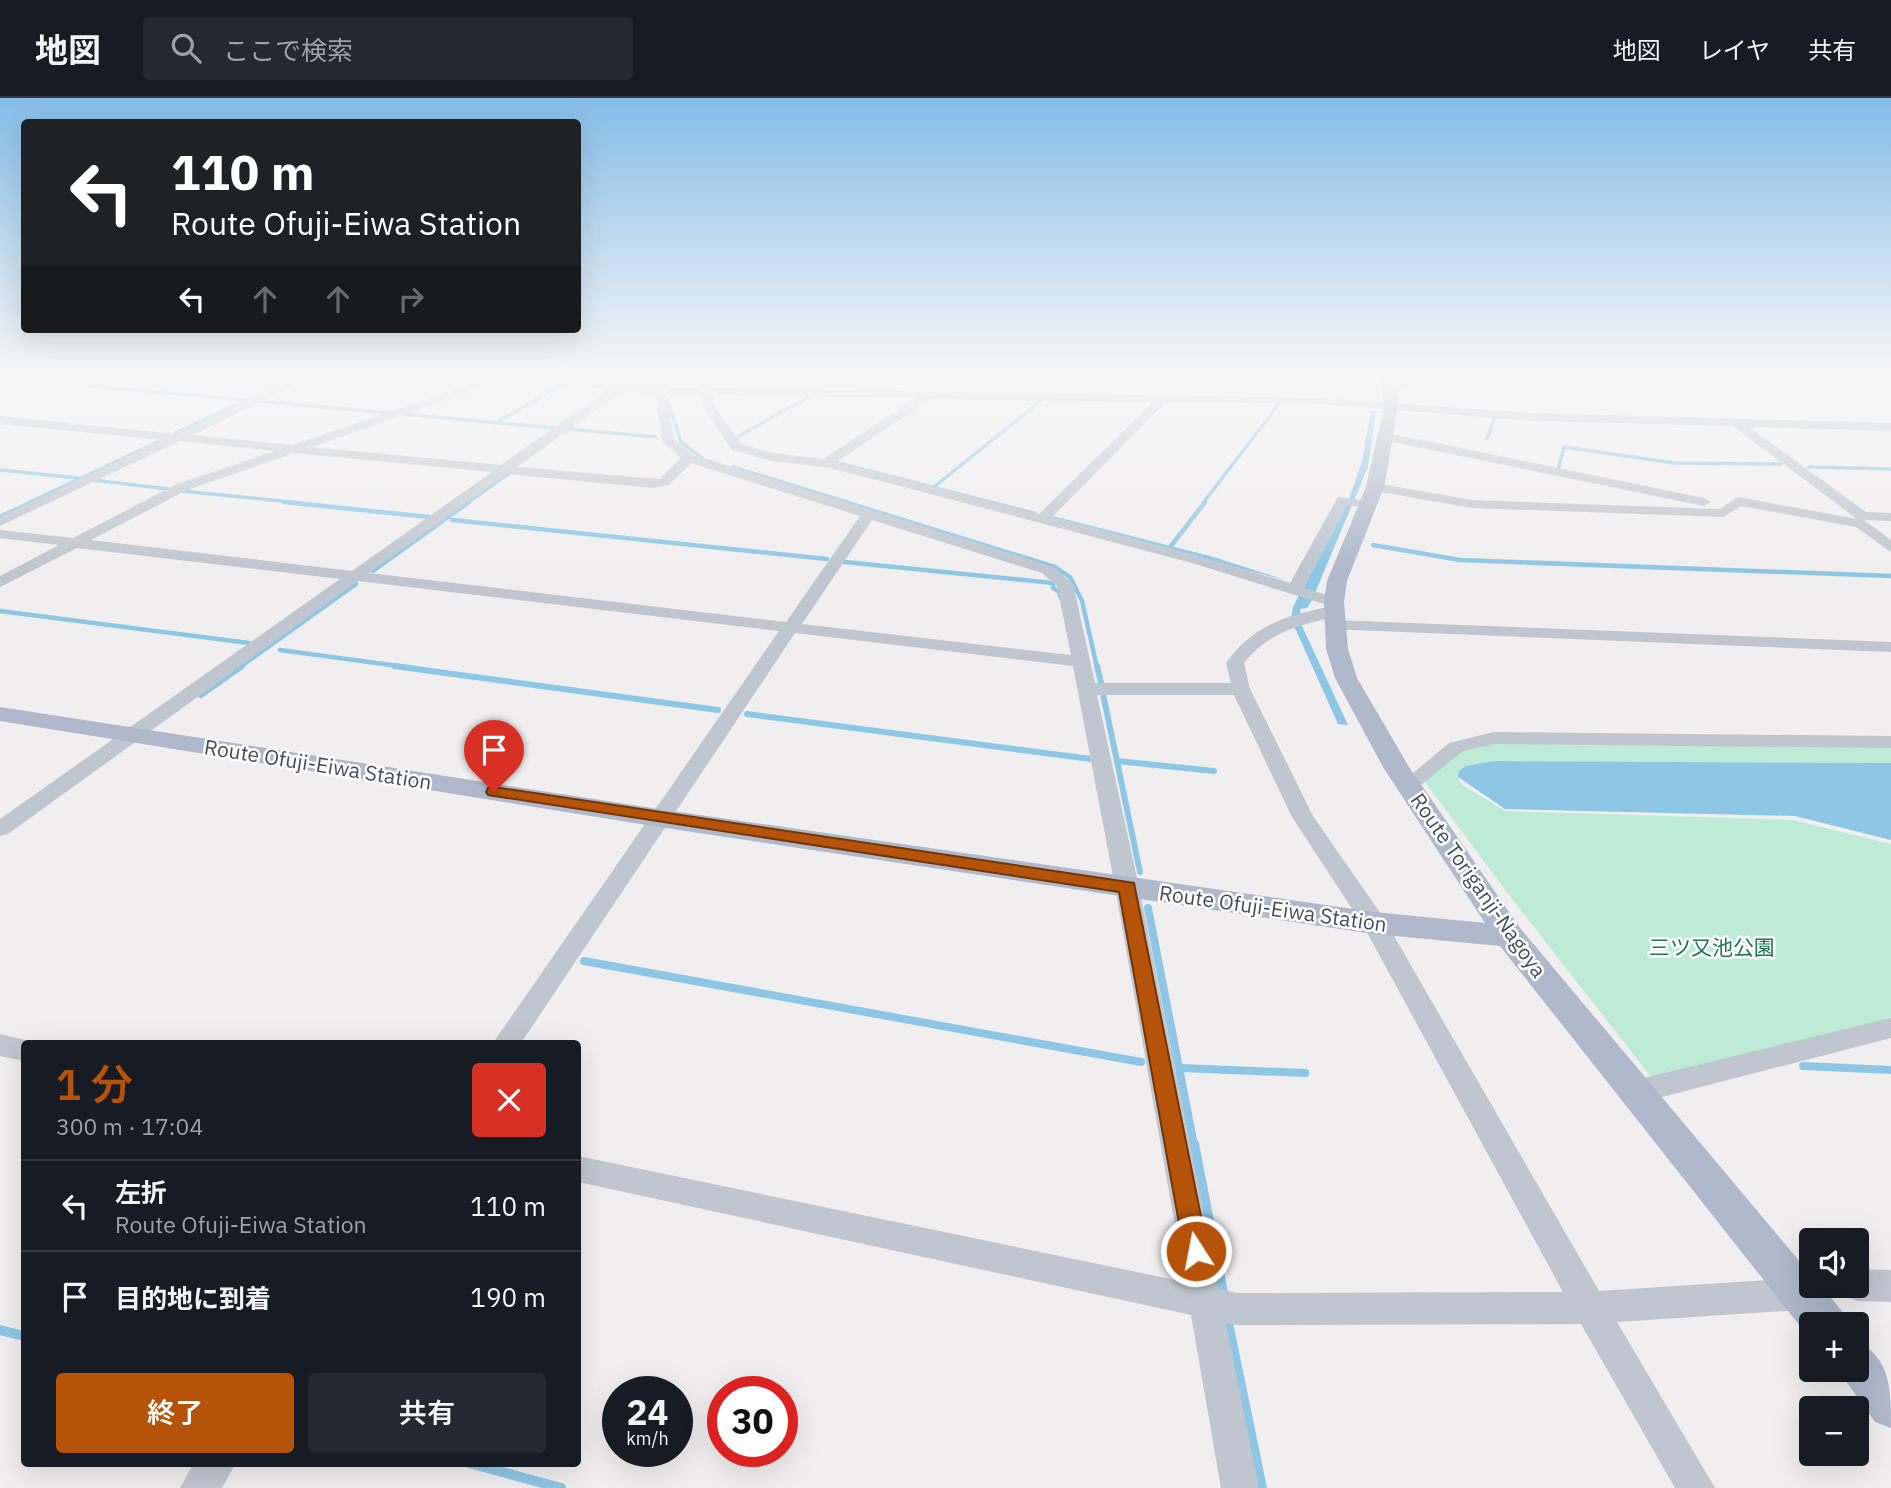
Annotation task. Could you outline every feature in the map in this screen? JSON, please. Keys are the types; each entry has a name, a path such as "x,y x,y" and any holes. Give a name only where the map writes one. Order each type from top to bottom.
{"main road":[{"name":"Route Toriganji-Nagoya","path":"1386,440 1362,499 1330,609 1346,678 1363,712 1409,785 1509,936 1635,1091 1799,1284"},
{"name":"Route Ofuji-Eiwa Station","path":"0,714 659,818 1127,887 1374,923 1509,936"},
{"path":"1869,1378 1891,1406"}],"street":[{"path":"0,522 172,440"},
{"path":"196,440 653,484 664,481 689,458"},
{"path":"0,582 182,487 318,440"},
{"path":"0,830 545,440"},
{"path":"668,440 689,458 1048,570 1059,576 1068,592 1127,887 1240,1488"},
{"path":"731,440 736,447 773,457 825,463 1197,560 1294,591 1330,609 1891,648"},
{"path":"825,463 860,440"},
{"path":"1041,520 1122,440"},
{"path":"1401,440 1728,507"},
{"path":"1758,440 1861,520 1891,547"},
{"path":"1294,591 1343,500 1723,513 1738,501 1861,520 1891,517"},
{"path":"508,1040 869,513"},
{"path":"0,534 1082,662"},
{"path":"1330,609 1254,639 1235,663 1241,689 1303,817 1374,923 1590,1308 1696,1488"},
{"path":"1087,689 1241,689"},
{"path":"1409,785 1456,747 1494,738 1891,741"},
{"path":"1635,1091 1891,1028"},
{"path":"0,1045 21,1049"},
{"path":"581,1170 1237,1309 1590,1308 1799,1286"},
{"path":"1869,1285 1891,1286"},
{"path":"200,1488 214,1467"}],"green space":[{"name":"三ツ又池公園","path":"1497,742 1891,745 1891,763 1494,761 1458,777 1461,784 1505,811 1793,820 1891,844 1891,1035 1662,1091 1512,899 1422,778 1457,752"}],"water":[{"path":"1366,440 1372,440 1368,467 1312,600 1307,608 1300,609 1302,626 1348,725 1338,724 1291,619 1293,607 1349,499 1362,461"},
{"path":"837,461 1037,512 1035,514 835,463"},
{"path":"1053,516 1210,556 1288,581 1051,518"},
{"path":"1494,761 1891,763 1891,840 1795,816 1505,809 1458,777 1459,771 1466,766"}],"waterway":[{"path":"28,503 162,440"},
{"path":"680,440 702,458"},
{"path":"935,486 992,440"},
{"path":"1203,503 1251,440"},
{"path":"1558,470 1564,447 1674,463 1781,464"},
{"path":"733,467 850,503"},
{"path":"1809,467 1891,469"},
{"path":"0,470 78,478"},
{"path":"467,503 508,474"},
{"path":"93,480 168,489"},
{"path":"182,491 301,503"},
{"path":"0,517 32,502"},
{"path":"284,502 429,517"},
{"path":"373,571 469,502"},
{"path":"845,502 1055,567 1070,577 1082,601 1097,667"},
{"path":"1171,546 1205,502"},
{"path":"452,520 827,559"},
{"path":"1373,545 1460,560 1891,576"},
{"path":"845,562 1053,583 1053,588 1059,592 1061,598"},
{"path":"240,667 356,584"},
{"path":"0,611 249,643"},
{"path":"280,650 406,667"},
{"path":"201,695 242,666"},
{"path":"394,666 718,710"},
{"path":"1097,666 1102,687"},
{"path":"1103,694 1140,872"},
{"path":"747,714 1091,759"},
{"path":"1117,761 1214,771"},
{"path":"1148,908 1194,1145"},
{"path":"584,961 1141,1062"},
{"path":"1803,1066 1891,1070"},
{"path":"1181,1068 1305,1073"},
{"path":"1194,1144 1223,1293"},
{"path":"1228,1323 1262,1488"},
{"path":"0,1330 21,1335"},
{"path":"484,1467 561,1488"}],"route":[{"path":"494,792 1127,887 1196,1251"}]}
